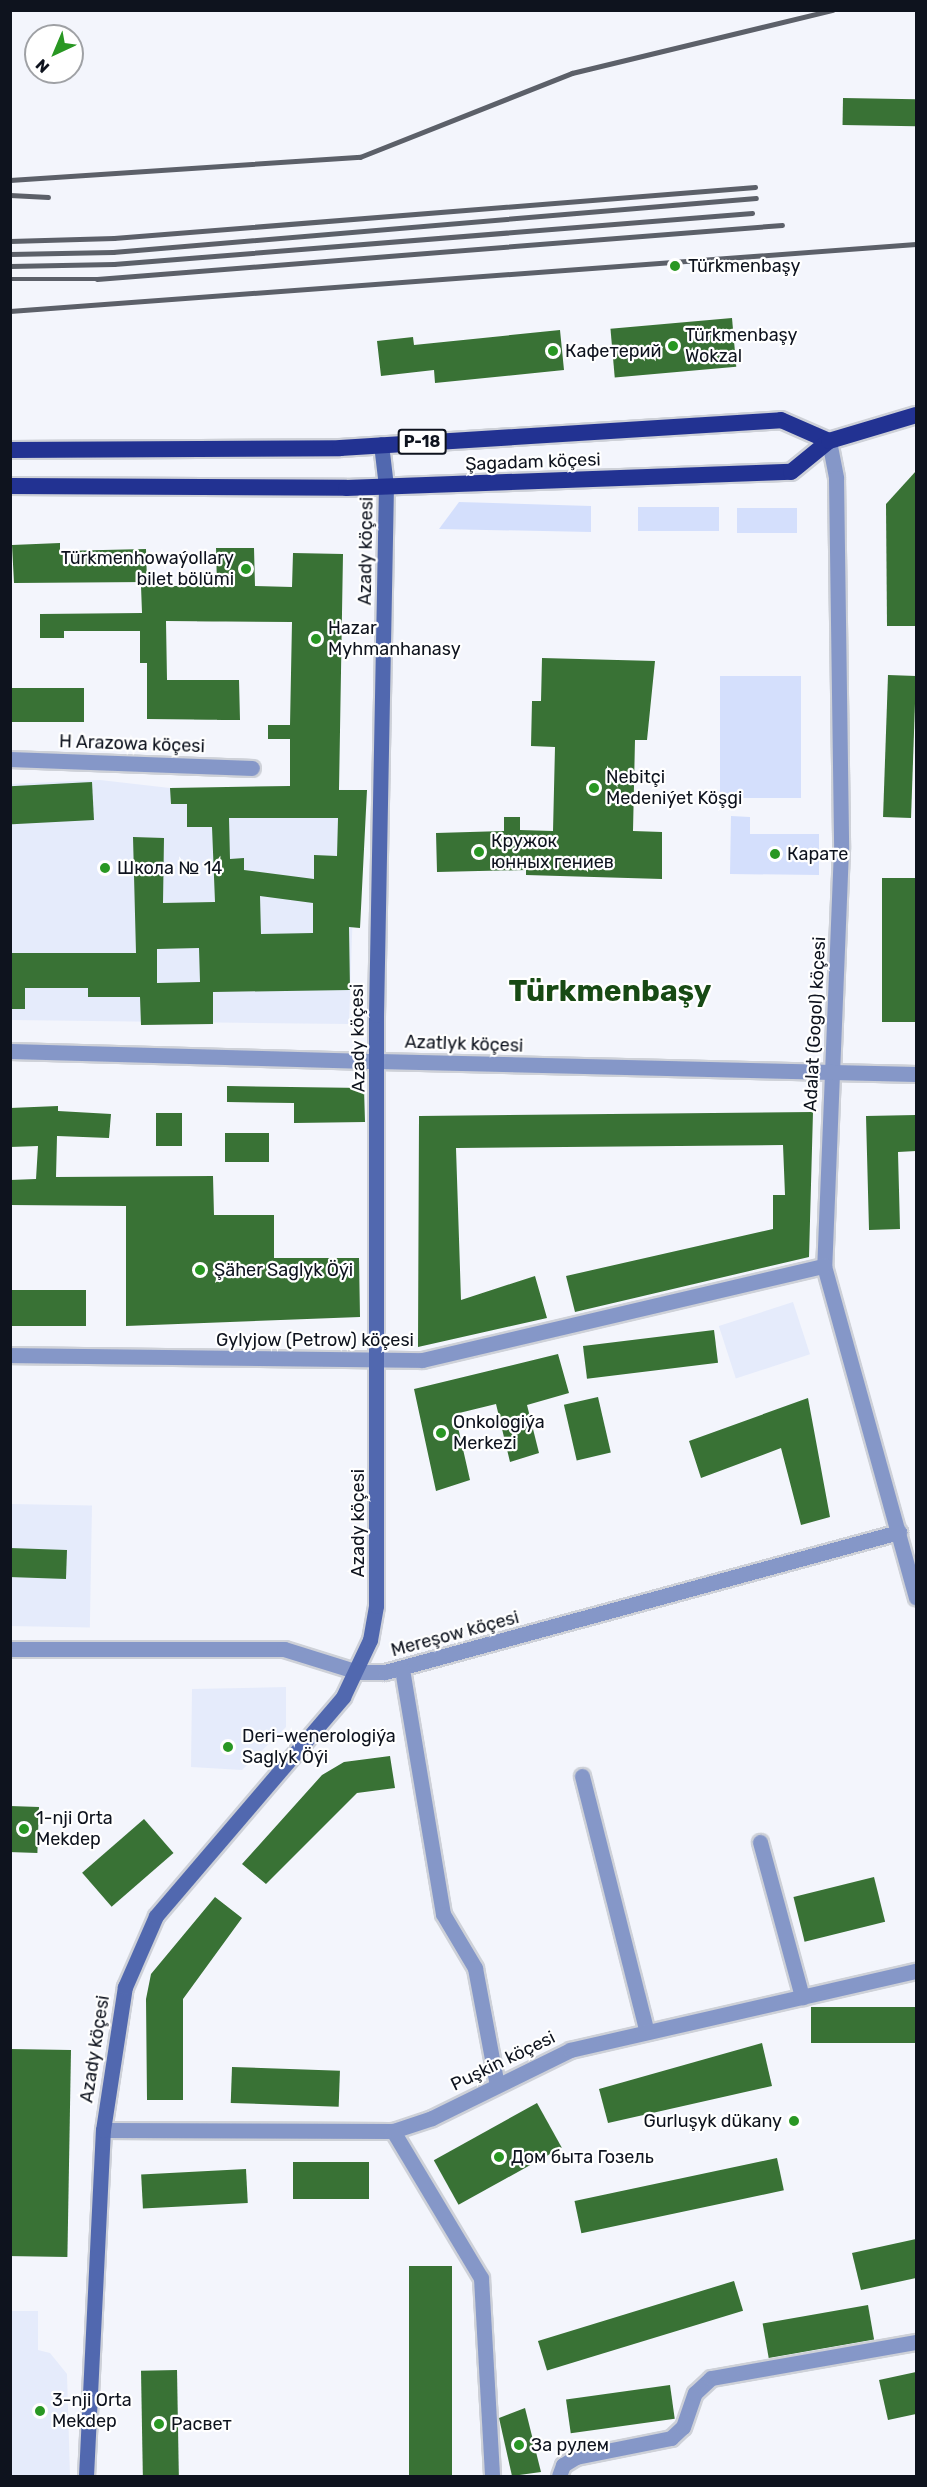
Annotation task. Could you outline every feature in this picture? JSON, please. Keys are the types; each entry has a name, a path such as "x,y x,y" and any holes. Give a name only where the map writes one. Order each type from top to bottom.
{"highway":[{"name":"Şagadam köçesi","path":"10,486 386,486 791,472 829,441 916,415"},
{"name":"Şagadam köçesi","path":"10,450 381,444 781,420 829,441"}],"main road":[{"name":"Azady köçesi","path":"86,2476 103,2130 124,1987 152,1924 326,1718 358,1672 370,1640 379,1571 378,1061 386,486 381,444"}],"street":[{"name":"Adalat (Gogol) köçesi","path":"829,441 836,478 841,849 824,1266 916,1597"},
{"name":"H Arazowa köçesi","path":"10,759 252,768"},
{"name":"Azatlyk köçesi","path":"10,1051 831,1074 916,1074"},
{"name":"Gylyjow (Petrow) köçesi","path":"10,1355 378,1363 458,1355 824,1266"},
{"name":"Mereşow köçesi","path":"10,1649 284,1649 358,1672 402,1669 899,1532"},
{"path":"402,1669 443,1914 475,1968 497,2085"},
{"path":"582,1776 647,2032"},
{"path":"760,1842 802,1997"},
{"name":"Puşkin köçesi","path":"103,2130 393,2131 570,2050 916,1971"},
{"path":"393,2131 481,2278 492,2476"},
{"path":"559,2476 562,2465 576,2457 671,2438 683,2427 695,2393 711,2378 916,2342"}],"shaded area":[{"path":"459,502 591,506 591,532 439,529"},
{"path":"638,507 719,507 719,531 638,531"},
{"path":"737,508 797,508 797,533 737,533"},
{"path":"720,676 801,676 801,798 720,798"},
{"path":"100,780 170,788 357,790 349,1024 11,1020 11,784"},
{"name":"Карате","path":"731,816 750,817 750,834 819,834 819,875 730,874"},
{"path":"793,1302 810,1354 736,1378 719,1326"},
{"path":"11,1504 92,1505 90,1627 10,1626"},
{"name":"Deri-wenerologiýa Saglyk Öýi","path":"286,1687 286,1727 242,1770 191,1767 192,1689"},
{"name":"3-nji Orta Mekdep","path":"11,2311 38,2311 38,2350 50,2353 67,2374 70,2476 11,2476"}],"building":[{"path":"843,98 916,99 916,126 843,125"},
{"name":"Türkmenbaşy Wokzal","path":"732,318 736,367 615,377 610,329"},
{"path":"560,330 564,370 435,383 434,370 381,376 377,341 413,337 414,345"},
{"path":"916,471 916,626 887,626 886,504"},
{"path":"60,543 60,551 146,549 147,582 14,583 12,545"},
{"path":"216,548 254,548 255,586 292,587 293,553 343,554 339,790 367,790 360,928 349,927 350,990 213,992 213,1024 141,1025 140,997 88,997 88,988 25,988 25,1009 10,1009 10,953 136,953 133,837 164,838 163,903 215,902 212,827 187,827 187,804 171,804 170,788 290,786 290,739 268,739 268,725 290,725 292,622 166,621 167,680 239,680 240,720 147,719 147,663 140,663 140,631 64,631 64,638 40,638 40,614 142,613 141,586 217,586","holes":["229,818 338,818 337,856 314,855 314,879 244,870 244,858 230,859","260,896 313,903 313,933 261,934","199,948 200,982 157,983 157,949"]},
{"name":"Nebitçi Medeniýet Köşgi","path":"542,658 655,661 647,740 635,740 633,831 662,832 662,879 526,875 526,870 437,872 436,833 504,831 504,817 520,817 520,830 553,831 555,747 531,746 532,701 541,701"},
{"path":"888,675 916,676 911,818 883,817"},
{"path":"10,688 84,688 84,722 10,722"},
{"path":"92,782 94,820 12,824 10,786"},
{"path":"882,878 916,878 916,1022 882,1022"},
{"path":"227,1086 364,1088 365,1122 294,1123 294,1103 227,1102"},
{"path":"58,1106 58,1111 111,1114 109,1138 57,1136 56,1177 213,1176 214,1215 274,1215 274,1258 359,1258 360,1317 126,1326 126,1206 10,1205 10,1180 36,1179 38,1146 10,1147 10,1108"},
{"path":"813,1112 809,1257 575,1312 566,1276 773,1229 773,1195 785,1195 783,1145 456,1148 461,1300 535,1276 547,1318 418,1347 419,1116"},
{"path":"156,1113 182,1113 182,1146 156,1146"},
{"path":"916,1115 916,1151 898,1152 900,1229 869,1230 866,1116"},
{"path":"225,1133 269,1133 269,1162 225,1162"},
{"path":"10,1290 86,1290 86,1326 10,1326"},
{"path":"714,1330 718,1363 587,1379 583,1346"},
{"name":"Onkologiýa Merkezi","path":"558,1354 569,1393 527,1405 539,1453 510,1462 496,1404 455,1414 470,1480 436,1491 414,1389"},
{"path":"598,1397 611,1453 577,1460 564,1405"},
{"path":"808,1398 830,1517 801,1525 781,1448 701,1478 689,1441"},
{"path":"10,1548 67,1550 66,1579 10,1577"},
{"path":"390,1756 395,1788 357,1793 266,1884 242,1864 322,1775 344,1762"},
{"name":"1-nji Orta Mekdep","path":"10,1806 39,1807 37,1853 10,1852"},
{"path":"144,1819 174,1853 112,1907 82,1873"},
{"path":"874,1877 885,1922 805,1942 793,1897"},
{"path":"215,1897 242,1918 183,1999 183,2100 147,2100 146,1999 151,1974"},
{"path":"811,2007 916,2007 916,2043 811,2043"},
{"path":"762,2043 772,2086 608,2123 599,2089"},
{"path":"10,2049 71,2050 67,2257 10,2256"},
{"path":"232,2067 340,2071 339,2107 231,2103"},
{"name":"Дом быта Гозель","path":"537,2103 562,2148 459,2205 434,2160"},
{"path":"777,2158 784,2190 581,2233 575,2201"},
{"path":"293,2162 369,2162 369,2199 293,2199"},
{"path":"246,2169 248,2203 143,2208 141,2174"},
{"path":"916,2239 916,2278 861,2290 852,2253"},
{"path":"409,2266 452,2266 452,2476 409,2476"},
{"path":"734,2281 743,2311 547,2371 538,2341"},
{"path":"868,2305 874,2339 769,2358 763,2324"},
{"name":"Расвет","path":"177,2370 179,2476 143,2476 141,2371"},
{"path":"916,2372 916,2414 888,2420 879,2380"},
{"path":"670,2385 675,2419 571,2433 566,2400"},
{"name":"За рулем","path":"525,2408 541,2472 512,2476 499,2418"}],"railway":[{"path":"10,180 360,157 572,73 833,10"},
{"path":"10,241 114,238 755,187"},
{"path":"10,195 48,197"},
{"path":"10,254 113,252 756,198"},
{"path":"10,266 114,264 752,213"},
{"path":"10,279 97,279 782,225"},
{"path":"10,311 916,244"}],"place":[{"name":"Türkmenbaşy","path":"675,266"},
{"name":"Türkmenbaşy Wokzal","path":"673,346"},
{"name":"Кафетерий","path":"553,351"},
{"name":"Türkmenhowaýollary bilet bölümi","path":"246,569"},
{"name":"Hazar Myhmanhanasy","path":"316,639"},
{"name":"Nebitçi Medeniýet Köşgi","path":"594,788"},
{"name":"Кружок юнных гениев","path":"479,852"},
{"name":"Карате","path":"775,854"},
{"name":"Школа № 14","path":"105,868"},
{"name":"Şäher Saglyk Öýi","path":"200,1270"},
{"name":"Onkologiýa Merkezi","path":"441,1433"},
{"name":"Deri-wenerologiýa Saglyk Öýi","path":"228,1747"},
{"name":"1-nji Orta Mekdep","path":"24,1829"},
{"name":"Gurluşyk dükany","path":"794,2121"},
{"name":"Дом быта Гозель","path":"499,2157"},
{"name":"3-nji Orta Mekdep","path":"40,2411"},
{"name":"Расвет","path":"159,2424"},
{"name":"За рулем","path":"519,2445"}],"district":[{"name":"Türkmenbaşy","path":"610,991"}]}
